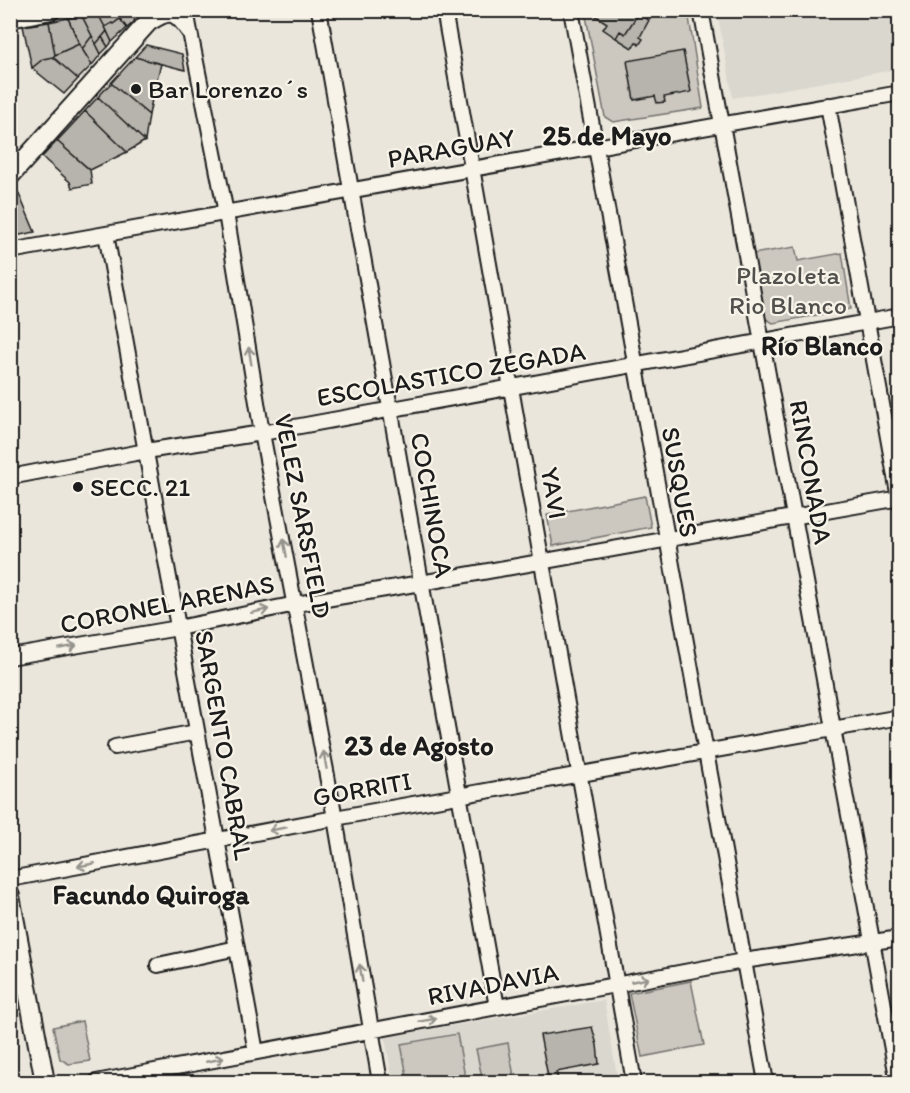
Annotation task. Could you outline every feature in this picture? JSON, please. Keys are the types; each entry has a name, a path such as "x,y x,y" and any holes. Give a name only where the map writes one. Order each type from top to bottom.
{"street":[{"path":"10,18 51,10"},
{"path":"141,30 142,10"},
{"path":"10,176 159,10"},
{"name":"VELEZ SARSFIELD","path":"186,10 226,213 262,433 335,818 380,1083"},
{"name":"COCHINOCA","path":"319,10 497,1007"},
{"name":"YAVI","path":"444,10 634,1083"},
{"name":"SUSQUES","path":"571,10 766,1083"},
{"name":"RINCONADA","path":"701,10 898,1083"},
{"path":"141,30 167,14 172,14 178,17 190,32"},
{"name":"PARAGUAY","path":"10,251 900,93"},
{"path":"828,105 899,500"},
{"name":"SARGENTO CABRAL","path":"106,234 256,1052"},
{"name":"ESCOLASTICO ZEGADA","path":"10,477 900,316"},
{"name":"CORONEL ARENAS","path":"10,657 178,628 296,604 899,500"},
{"name":"GORRITI","path":"10,879 335,818 900,717"},
{"path":"115,747 197,732"},
{"path":"10,896 45,1083"},
{"name":"RIVADAVIA","path":"96,1083 743,961 900,938"},
{"path":"158,965 237,948"}],"shaded area":[{"path":"717,11 899,11 899,69 733,98"},
{"path":"604,1000 618,1082 393,1082 385,1037"}],"green space":[{"path":"585,11 688,11 703,108 613,122 605,117"},
{"name":"Plazoleta Rio Blanco","path":"795,247 798,261 842,253 851,309 773,323 761,316 752,254"},
{"path":"645,496 651,527 553,546 547,515"},
{"path":"691,981 704,1045 642,1057 629,993"},
{"path":"82,1021 90,1061 69,1064 60,1059 53,1027"},
{"path":"457,1034 466,1082 408,1082 401,1044"},
{"path":"508,1043 515,1082 483,1082 476,1049"}],"building":[{"path":"131,10 135,17 134,22 127,28 117,11"},
{"path":"593,10 632,10 638,14 625,34 620,31 616,38 603,29 607,23 591,13"},
{"path":"117,11 122,17 105,27 98,14"},
{"path":"98,14 107,31 96,44 82,16"},
{"path":"638,14 649,20 640,37 643,39 639,45 636,42 632,48 616,38 620,31 625,34"},
{"path":"82,16 92,36 82,49 68,18"},
{"path":"68,18 79,44 55,55 49,22"},
{"path":"120,19 127,28 112,42 105,27"},
{"path":"49,22 55,55 43,59 32,68 23,26"},
{"path":"107,31 112,42 108,47 102,37"},
{"path":"92,36 101,54 92,65 82,49"},
{"path":"102,37 108,47 101,54 96,44"},
{"path":"79,44 92,65 78,79 53,57"},
{"path":"146,45 182,54 185,70 135,57"},
{"path":"683,51 691,92 664,97 665,102 657,103 655,96 634,100 627,61"},
{"path":"53,57 78,79 64,94 32,68 43,59"},
{"name":"Bar Lorenzo´s","path":"135,57 161,64 149,115 111,83"},
{"path":"111,83 149,115 145,141 98,97"},
{"path":"98,97 145,141 127,152 85,111"},
{"path":"85,111 127,152 90,170 57,141"},
{"path":"57,141 90,170 92,184 72,188 70,182 42,157"},
{"path":"10,191 18,192 35,232 10,237"},
{"path":"592,1027 599,1064 556,1072 559,1082 549,1082 540,1035"}],"place":[{"name":"Bar Lorenzo´s","path":"136,89"},
{"name":"SECC. 21","path":"78,487"}],"district":[{"name":"25 de Mayo","path":"607,135"},
{"name":"Río Blanco","path":"822,345"},
{"name":"23 de Agosto","path":"419,745"},
{"name":"Facundo Quiroga","path":"151,894"}]}
